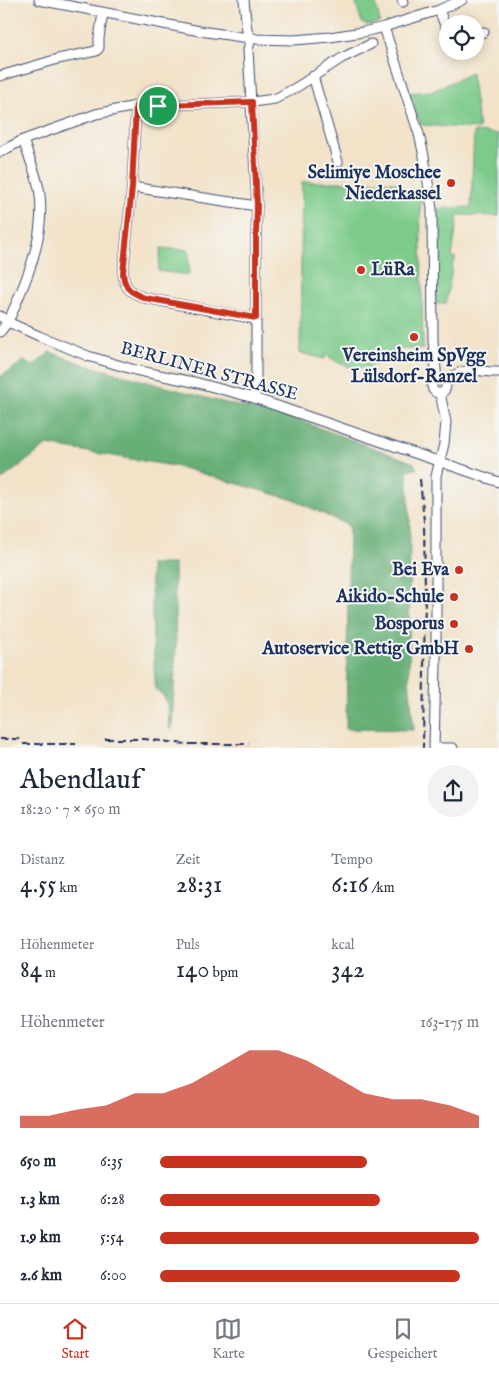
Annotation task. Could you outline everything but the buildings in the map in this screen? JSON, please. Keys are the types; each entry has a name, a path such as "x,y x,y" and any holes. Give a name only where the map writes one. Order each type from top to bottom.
{"street":[{"path":"39,0 220,34 294,40 330,37 384,28 439,10 462,0"},
{"path":"244,0 247,32 251,37"},
{"path":"439,10 441,15"},
{"path":"0,76 58,59 96,51 99,48 104,12"},
{"path":"384,28 385,36 419,134 432,209 433,341 441,380 446,388 440,393 446,422 444,444 436,476 434,748 453,748"},
{"path":"251,37 248,50 257,206 256,383 254,398"},
{"path":"0,152 23,140 96,114 136,106 252,102 275,98 342,58 371,44"},
{"path":"313,76 338,162"},
{"path":"136,106 132,187 123,273 123,281 126,287 134,294 145,298 256,318"},
{"path":"0,332 8,322 32,264 37,244 40,195 23,140"},
{"path":"132,187 257,206"},
{"name":"BERLINER STRASSE","path":"0,316 8,322 102,361 135,370 198,382 254,398 499,482"},
{"path":"441,380 459,372 472,370 491,373 499,372"}],"green space":[{"path":"355,0 375,0 380,22 367,25 362,23"},
{"path":"471,73 479,129 423,125 420,123 409,93 433,91"},
{"path":"474,132 499,134 499,216 458,215 452,257 456,258 453,263 446,303 436,304 433,209 471,207"},
{"name":"LüRa","path":"302,182 399,182 400,191 416,190 420,192 423,349 396,349 380,362 362,368 344,365 326,354 325,359 300,353"},
{"path":"161,248 189,250 189,275 158,271"},
{"path":"50,352 86,365 218,401 298,420 414,463 417,469 407,470 410,520 409,679 414,730 346,729 349,526 294,500 179,467 47,445 0,481 0,377 24,361 33,366"},
{"path":"150,564 174,564 176,648 172,728 169,729 168,706 164,697 155,689"}],"railway":[{"path":"420,479 424,521 425,592 423,748"},
{"path":"0,739 21,739"},
{"path":"105,739 144,739 186,744 249,744"},
{"path":"23,744 76,744"}],"place":[{"name":"Selimiye Moschee Niederkassel","path":"451,183"},
{"name":"LüRa","path":"361,270"},
{"name":"Vereinsheim SpVgg Lülsdorf-Ranzel","path":"414,337"},
{"name":"Bei Eva","path":"459,570"},
{"name":"Aikido-Schule","path":"454,597"},
{"name":"Bosporus","path":"454,624"},
{"name":"Autoservice Rettig GmbH","path":"469,649"}],"route":[{"path":"252,102 257,206 256,318 145,298 134,294 126,287 123,281 132,187 136,106 158,106 252,102"}]}
